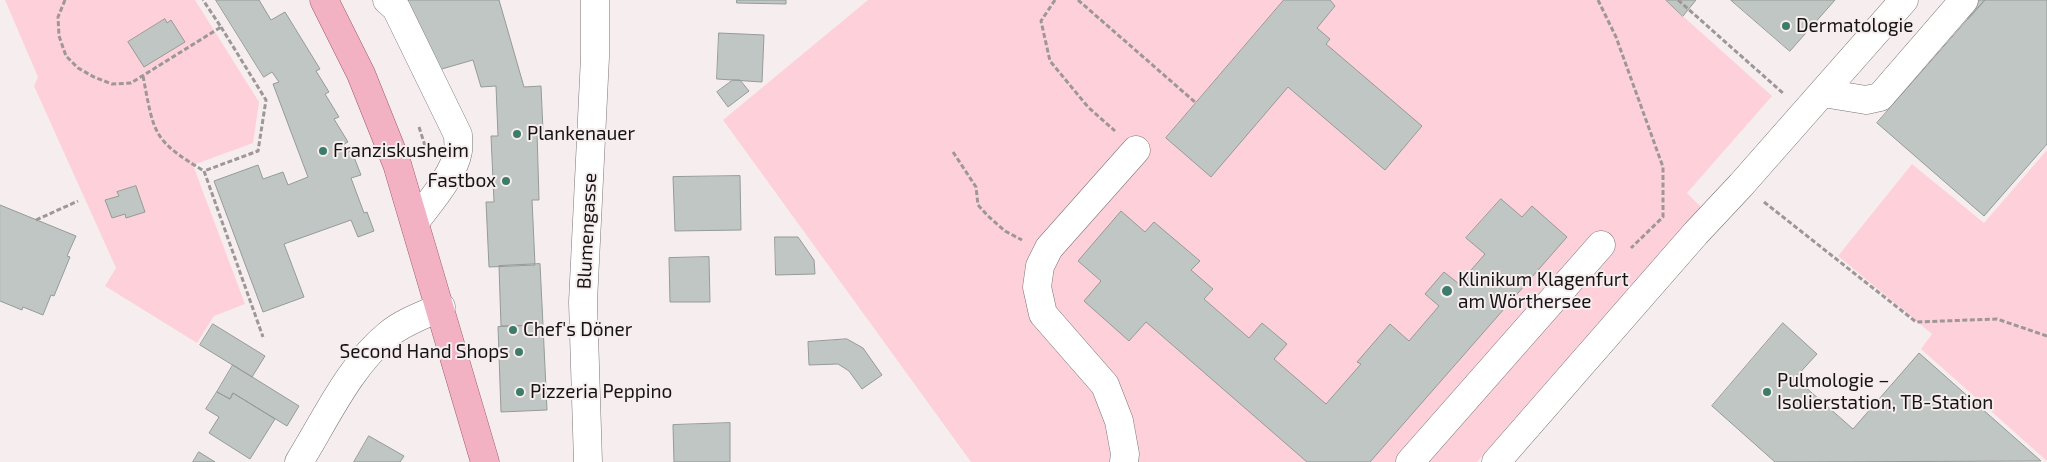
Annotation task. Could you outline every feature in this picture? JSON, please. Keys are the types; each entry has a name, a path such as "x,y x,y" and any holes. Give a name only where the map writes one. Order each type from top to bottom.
{"main road":[{"path":"324,0 361,74 397,164 441,307 485,462"}],"street":[{"path":"387,0 396,8 458,135 459,150 454,165 439,190 415,222"},
{"name":"Blumengasse","path":"588,462 583,302 596,57 596,0"},
{"path":"1814,104 1866,100 1880,97 1964,0"},
{"path":"1496,462 1696,233 1742,185 1814,104 1889,5"},
{"path":"1124,462 1125,454 1119,421 1106,385 1043,314 1037,287 1040,266 1050,248 1136,150"},
{"path":"1410,462 1601,245"},
{"path":"299,462 345,387 373,349 391,332 441,307"}],"path":[{"path":"65,0 58,17 59,36 66,56 78,68 94,78 112,84 131,83 221,27"},
{"path":"204,0 266,100 258,151 204,171"},
{"path":"1055,0 1041,20 1050,61 1088,107 1136,150"},
{"path":"1078,0 1196,103"},
{"path":"1598,0 1616,37 1663,167 1663,217 1627,251 1601,245"},
{"path":"1678,0 1814,104"},
{"path":"143,76 152,122 161,140 175,154 204,171 263,337"},
{"path":"953,152 976,188 978,204 988,216 1005,231 1046,254"},
{"path":"1742,185 1916,322 1998,319 2047,336"},
{"path":"36,220 78,201"}],"shaded area":[{"path":"5,0 195,0 259,102 253,143 193,165 245,304 214,316 197,343 105,286 116,268 34,86 38,77"},
{"name":"Klinikum Klagenfurt am Wörthersee","path":"868,0 1665,0 1772,96 1687,193 1701,207 1477,462 971,462 723,120"},
{"path":"2047,150 2047,461 1921,349 1932,334 1838,256 1912,164 1984,223"}],"building":[{"name":"Franziskusheim","path":"216,0 259,0 271,20 285,12 320,69 316,71 329,92 325,94 339,117 334,119 348,142 344,144 354,157 361,175 351,178 364,213 367,212 374,231 358,237 351,220 284,244 304,297 263,312 214,181 258,165 263,179 283,172 288,185 308,177 273,84 279,82 272,72 264,77"},
{"name":"Plankenauer","path":"404,0 499,0 524,87 541,86 543,131 537,131 539,200 532,200 535,265 489,267 486,202 494,202 491,136 498,136 496,86 481,87 473,60 414,77 401,34"},
{"path":"737,0 786,0 786,4 737,3"},
{"path":"1284,0 1330,0 1335,6 1317,28 1330,39 1326,44 1422,126 1385,170 1288,87 1211,177 1166,138"},
{"path":"1666,0 1696,0 1683,16"},
{"name":"Dermatologie","path":"1731,0 1835,0 1790,51"},
{"path":"1948,0 1985,0 1968,19"},
{"path":"1985,0 2047,0 2047,144 1984,216 1877,123"},
{"path":"165,19 167,23 171,20 185,42 144,67 128,42"},
{"path":"719,33 764,35 762,82 717,79"},
{"path":"733,80 740,80 749,91 728,107 717,92"},
{"path":"740,176 741,230 675,231 673,177"},
{"path":"136,186 145,212 126,218 125,214 112,218 105,200 119,196 117,192"},
{"path":"1501,199 1522,217 1532,206 1567,237 1370,462 1307,462 1146,322 1129,341 1084,301 1101,281 1078,261 1121,211 1145,232 1154,222 1200,261 1191,270 1213,289 1204,299 1249,338 1262,323 1287,344 1274,359 1326,404 1361,364 1357,362 1390,324 1409,341 1439,306 1425,294 1444,272 1459,284 1485,254 1466,238"},
{"path":"0,205 76,236 67,256 70,257 54,296 51,295 43,315 23,307 22,310 0,301"},
{"path":"775,237 798,237 814,260 815,274 776,275"},
{"path":"709,257 710,302 670,302 669,258"},
{"path":"540,264 543,325 501,326 499,266"},
{"name":"Pulmologie – Isolierstation, TB-Station","path":"1783,323 1817,354 1795,378 1853,429 1919,353 2041,461 1775,462 1712,406"},
{"path":"213,324 265,356 252,377 200,345"},
{"path":"543,325 547,410 501,412 498,327"},
{"path":"847,339 863,348 882,375 862,389 849,371 838,364 809,365 808,342"},
{"path":"233,365 299,406 287,426 233,393 230,399 217,392"},
{"path":"217,392 230,399 233,393 275,419 250,459 209,433 219,417 206,409"},
{"path":"730,423 730,462 674,462 673,425"},
{"path":"369,436 404,456 400,462 354,462"},
{"path":"199,452 215,462 193,462"}],"place":[{"name":"Dermatologie","path":"1786,26"},
{"name":"Plankenauer","path":"517,134"},
{"name":"Franziskusheim","path":"323,151"},
{"name":"Fastbox","path":"506,181"},
{"name":"Klinikum Klagenfurt am Wörthersee","path":"1447,291"},
{"name":"Chef's Döner","path":"513,330"},
{"name":"Second Hand Shops","path":"519,352"},
{"name":"Pizzeria Peppino","path":"520,392"},
{"name":"Pulmologie – Isolierstation, TB-Station","path":"1767,392"}]}
